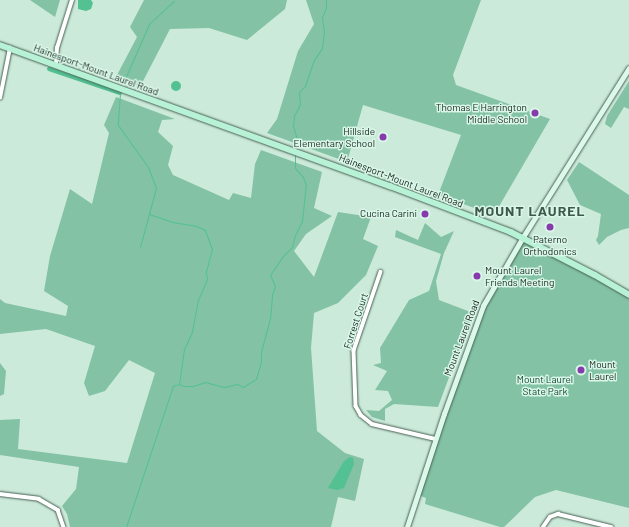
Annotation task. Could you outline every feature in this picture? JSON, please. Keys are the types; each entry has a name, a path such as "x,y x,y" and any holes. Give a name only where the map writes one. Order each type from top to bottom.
{"main road":[{"name":"Hainesport-Mount Laurel Road","path":"0,45 390,186 523,237 629,296"},
{"name":"Mount Laurel Road","path":"407,527 483,306 523,237 629,68"}],"street":[{"path":"56,65 57,48 72,0"},
{"path":"0,98 10,48"},
{"name":"Forrest Court","path":"381,272 354,351 356,406 360,414 372,424 436,439"},
{"path":"0,494 39,499 58,510 64,527"},
{"path":"543,527 550,517 558,514 599,526 611,527"}],"green space":[{"path":"30,0 60,0 55,17"},
{"path":"144,0 287,0 285,9 247,40 209,28 170,29 140,87 116,79 116,77 137,37 130,27"},
{"path":"306,0 481,0 453,75 456,85 550,119 494,215 438,195 461,135 363,105 347,162 267,133 277,119 298,51 314,24"},
{"path":"629,81 629,109 624,107 611,128 605,124 607,116"},
{"path":"116,97 175,119 162,120 158,132 173,146 168,165 173,175 229,200 233,193 251,198 255,164 261,150 322,172 314,208 332,216 306,234 294,251 314,277 338,212 371,217 363,239 378,246 366,275 338,303 314,313 311,348 317,431 345,453 364,459 355,501 338,497 331,527 70,527 67,514 62,506 76,489 79,467 0,455 0,420 20,419 18,449 127,463 155,373 129,360 105,391 89,396 84,383 95,346 46,329 0,334 0,299 5,303 66,316 68,306 44,291 50,256 70,189 92,204 109,133 104,125"},
{"path":"579,162 629,195 629,228 607,237 599,245 596,240 598,236 601,214 580,205 567,180"},
{"path":"425,223 441,237 454,231 444,253 436,281 439,300 473,313 438,407 394,404 385,409 385,421 372,417 366,410 379,411 392,400 388,391 375,390 387,371 373,365 381,363 380,348 409,300 429,291 441,254 395,237 396,230 418,240"},
{"name":"Mount Laurel State Park","path":"523,237 629,297 629,508 556,490 535,497 504,527 500,527 425,504 426,498 418,495 483,306"},
{"path":"0,363 6,371 4,394 0,396"}],"shaded area":[{"path":"78,0 91,0 93,3 91,9 86,11 78,9"},
{"path":"174,81 178,81 180,82 180,90 174,91 171,88 171,84"},
{"path":"350,457 353,458 354,464 344,488 337,490 328,488 344,461"}],"waterway":[{"path":"296,149 297,139 293,126 294,116 300,104 299,92 305,86 314,60 322,48 324,32 322,17 326,8 326,0"},
{"path":"124,81 149,24 174,1"},
{"path":"49,69 120,93"},
{"path":"120,93 118,125 148,167 156,188 140,247"},
{"path":"126,527 173,386 179,384 184,386 193,386 205,382 224,387 237,384 243,387 256,379 261,362 261,352 270,319 272,295 275,286 270,275 283,256 292,247 295,235 302,221 306,185 303,177 295,168 295,154"},
{"path":"149,214 172,222 196,226 205,230 212,249 206,272 207,279 198,300 192,332 184,349 179,383"}],"place":[{"name":"Thomas E Harrington Middle School","path":"535,113"},
{"name":"Hillside Elementary School","path":"383,137"},
{"name":"Cucina Carini","path":"425,214"},
{"name":"Paterno Orthodonics","path":"550,227"},
{"name":"Mount Laurel Friends Meeting","path":"477,276"},
{"name":"Mount Laurel","path":"581,370"}],"district":[{"name":"MOUNT LAUREL","path":"530,211"}]}
